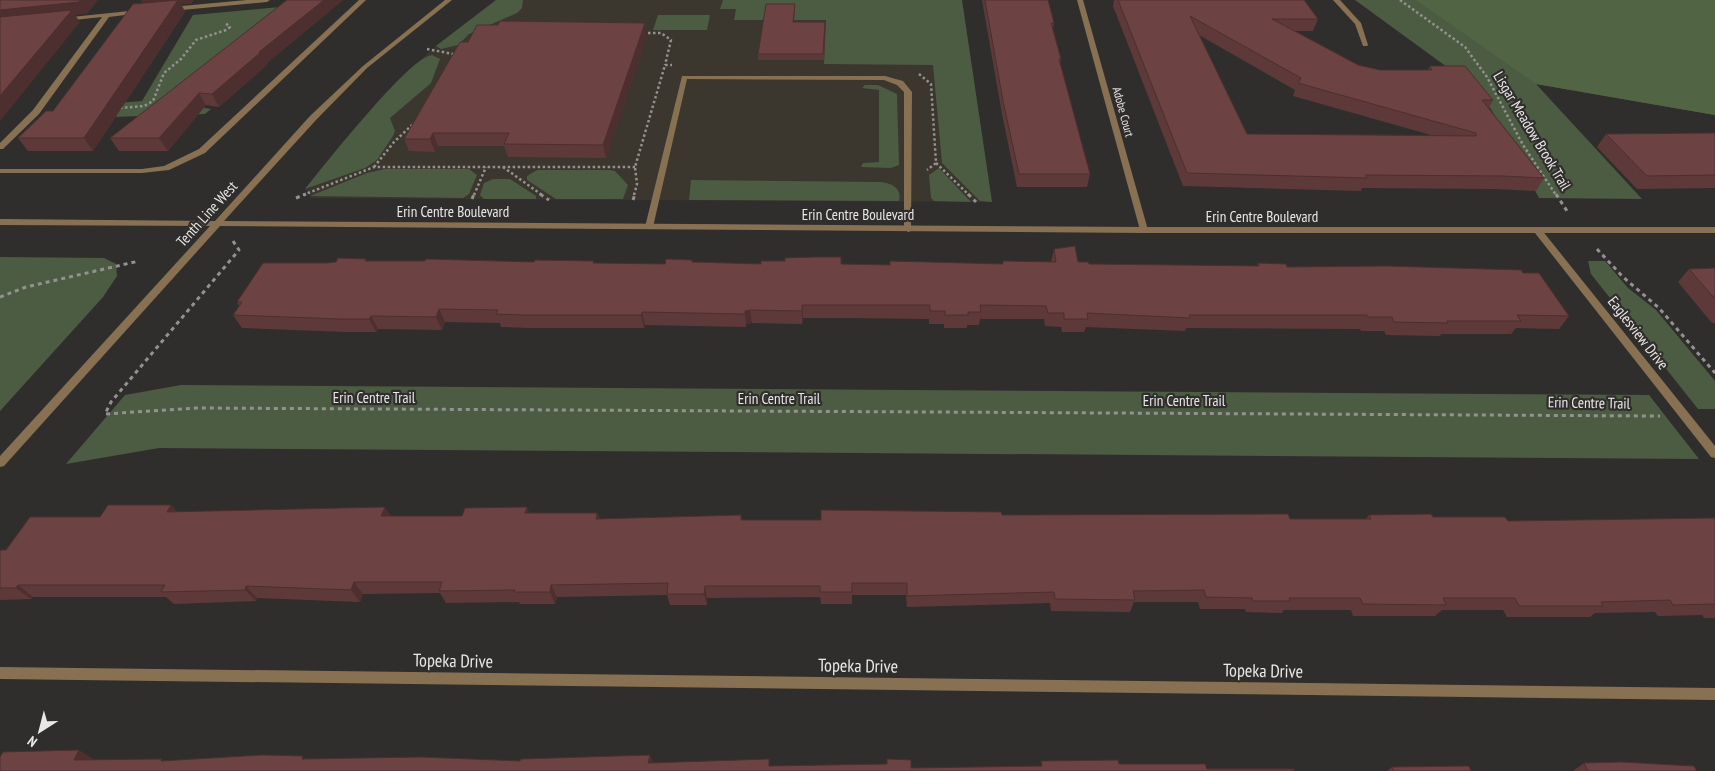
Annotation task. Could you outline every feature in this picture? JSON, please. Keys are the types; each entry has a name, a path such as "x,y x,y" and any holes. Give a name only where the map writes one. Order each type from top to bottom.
{"street":[{"path":"161,10 267,0"},
{"path":"0,171 142,171 166,168 183,162 202,151 363,0"},
{"name":"Tenth Line West","path":"0,463 314,118 365,67 449,0"},
{"name":"Adobe Court","path":"1080,0 1144,230"},
{"path":"1336,0 1358,23 1365,45"},
{"path":"52,21 143,12"},
{"path":"0,148 36,112 107,15"},
{"path":"649,227 684,77 849,77 885,78 900,83 908,92 908,229"},
{"name":"Erin Centre Boulevard","path":"0,222 220,222 908,229 1715,230"},
{"name":"Eaglesview Drive","path":"1538,231 1715,454"},
{"name":"Topeka Drive","path":"0,673 1715,694"}],"path":[{"name":"Lisgar Meadow Brook Trail","path":"1400,0 1465,47 1487,77 1523,145 1581,230 1623,277 1659,308 1715,373"},
{"path":"114,108 144,106 153,101 164,74 181,59 196,40 218,36 230,27 228,24 218,20 218,14 230,3"},
{"path":"633,200 637,184 635,167 672,40 661,33 642,32"},
{"path":"427,49 453,54"},
{"path":"449,62 453,54 458,50"},
{"path":"665,65 674,66"},
{"path":"917,72 931,84 936,163 976,202"},
{"path":"374,167 394,142 412,126 416,118"},
{"path":"924,173 936,163"},
{"path":"296,198 374,167 635,167"},
{"path":"472,200 486,167"},
{"path":"502,167 549,200"},
{"name":"Erin Centre Trail","path":"239,250 111,402 105,414 214,408 1666,416"},
{"path":"0,297 26,287 139,261"}],"shaded area":[{"path":"496,0 962,0 992,202 311,198 305,189 396,83 438,44"}],"green space":[{"path":"496,0 523,0 522,8 517,13 469,34 458,45 441,49 436,46"},
{"path":"723,0 962,0 992,202 980,201 942,163 933,65 824,64 826,20 794,20 794,10 765,20 734,20 736,9 720,9"},
{"path":"1355,0 1715,0 1715,115 1536,84 1642,199 1539,198 1491,109 1473,86"},
{"path":"1416,0 1715,0 1715,115 1536,84"},
{"path":"280,7 163,102 211,109 205,114 48,119 56,108 142,101 193,15"},
{"path":"658,15 710,15 707,30 653,30"},
{"path":"432,55 440,59 431,83 390,118 395,131 377,160 365,168 305,189 347,137 405,73 421,60"},
{"path":"865,85 878,85 897,94 899,165 891,168 861,167 863,163 879,162 879,90 862,88"},
{"path":"939,168 971,202 934,201 931,198 929,175"},
{"path":"385,169 469,169 477,175 469,194 463,198 310,196 367,173"},
{"path":"537,170 610,170 615,171 628,185 623,199 556,199 527,180 527,176"},
{"path":"493,179 510,179 536,196 536,199 484,199 480,195 484,183"},
{"path":"691,180 880,182 895,187 900,196 899,201 689,200"},
{"path":"0,257 104,258 116,264 117,276 103,297 0,411"},
{"path":"1588,261 1605,261 1628,288 1656,310 1715,381 1715,409 1698,409 1591,274"},
{"path":"181,385 1649,395 1699,459 159,448 66,464 125,395"}],"building":[{"path":"0,0 80,0 79,2 0,10"},
{"path":"178,0 84,138 18,138 46,111 53,111 133,4"},
{"path":"287,0 324,0 259,52 261,52 212,94 199,93 159,138 110,138"},
{"path":"985,0 1048,0 1054,23 1051,23 1061,59 1059,59 1090,174 1019,174 1003,101"},
{"path":"1118,0 1304,0 1318,19 1272,19 1358,65 1380,70 1432,70 1430,66 1465,66 1493,100 1482,100 1544,178 1365,175 1367,178 1187,173","holes":["1190,16 1301,78 1298,83 1476,133 1476,136 1247,134"]},
{"path":"766,4 795,4 793,22 825,22 823,54 758,54"},
{"path":"72,10 0,96 0,17"},
{"path":"500,21 645,23 603,145 504,144 509,133 433,133 430,139 404,139 460,42 468,42 477,25 498,25"},
{"path":"1715,133 1715,175 1647,176 1606,134"},
{"path":"1075,246 1078,262 1088,262 1089,264 1259,266 1258,263 1286,264 1287,267 1386,266 1521,270 1523,273 1539,273 1569,316 1517,315 1521,321 1447,321 1448,323 1394,322 1392,317 1368,317 1367,315 1189,315 1190,318 1087,313 1088,319 1064,319 1064,313 1048,313 1046,306 980,305 981,312 968,312 968,315 945,315 945,311 930,311 930,305 802,305 802,311 750,310 745,311 745,314 642,312 641,315 525,315 496,314 498,310 439,309 436,317 371,316 369,319 233,315 242,302 237,302 263,263 326,263 336,262 338,258 366,259 365,261 425,261 426,259 534,262 535,260 665,264 666,259 692,260 692,262 761,264 761,261 785,261 785,258 841,257 841,264 890,265 890,261 1003,264 1003,261 1056,262 1054,249"},
{"path":"1715,268 1715,299 1689,269"},
{"path":"108,505 171,505 167,512 385,507 381,516 462,516 465,508 527,507 525,513 597,513 596,519 741,515 741,520 821,520 821,510 1001,512 1002,515 1288,514 1290,519 1371,519 1369,515 1431,514 1433,517 1505,517 1508,521 1715,518 1715,604 1673,605 1670,600 1601,602 1603,606 1519,606 1515,598 1443,598 1446,605 1363,604 1360,598 1289,598 1290,601 1253,601 1252,598 1206,597 1204,590 1133,591 1135,600 1055,599 1054,592 907,596 907,583 852,583 852,592 820,592 820,586 705,586 704,594 667,594 668,583 551,585 550,592 514,592 515,590 439,591 442,582 354,582 351,590 246,586 245,590 161,592 165,585 18,585 16,588 0,588 0,551 6,550 30,517 100,517"},
{"path":"79,750 74,760 162,759 161,761 262,755 303,756 302,759 421,757 520,761 521,759 650,755 648,763 769,759 769,766 887,764 887,759 911,760 911,768 1042,766 1041,761 1118,760 1119,764 1205,764 1207,769 1294,769 1294,771 0,771 0,757 3,752"},
{"path":"1621,762 1694,766 1697,771 1588,771 1584,763"},
{"path":"1469,766 1471,771 1394,771 1392,767"}]}
